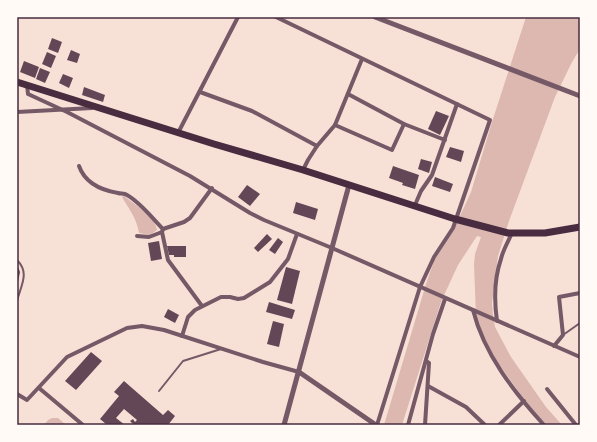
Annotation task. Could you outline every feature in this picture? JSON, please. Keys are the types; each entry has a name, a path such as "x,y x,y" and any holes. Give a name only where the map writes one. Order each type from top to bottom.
{"highway":[{"path":"17,82 178,133 350,184 456,219 510,233 546,233 580,227"}],"street":[{"path":"178,133 238,17"},
{"path":"17,394 27,400 67,357 126,328 142,326 164,330 299,372 376,425 422,288 434,257 453,228 490,120 276,17"},
{"path":"375,17 382,18 580,96"},
{"path":"303,170 317,146 335,126 362,59"},
{"path":"27,85 28,94 212,188 250,213 580,357"},
{"path":"200,92 252,112 317,146"},
{"path":"348,94 404,124 445,140"},
{"path":"415,205 421,191 432,175 457,104"},
{"path":"17,112 97,107"},
{"path":"335,126 392,150 404,124"},
{"path":"79,166 85,178 89,182 99,188 125,194 141,207 162,231 168,260 202,306"},
{"path":"284,425 350,184"},
{"path":"137,236 149,237 184,222 190,218 212,188"},
{"path":"496,320 495,306 497,279 501,259 510,233"},
{"path":"182,336 186,321 190,314 202,306 221,297 241,299 270,282 288,259 297,234"},
{"path":"554,346 563,335 559,297 580,293"},
{"path":"408,425 433,334 445,299"},
{"path":"474,311 482,338 490,355 544,425"},
{"path":"425,425 429,363 426,361"},
{"path":"428,386 466,407 485,425"},
{"path":"39,388 83,425"},
{"path":"547,389 576,425"},
{"path":"499,425 524,401"}],"lane":[{"path":"17,260 22,265 24,273 17,301"},
{"path":"563,335 580,324"},
{"path":"158,391 184,361 224,348"}],"shaded area":[{"path":"526,17 580,17 580,49 555,97 509,221 498,256 492,303 493,315 495,327 511,357 546,407 562,425 546,425 524,399 495,359 485,339 476,317 474,264 475,254 481,237 477,236 458,265 441,302 402,425 384,425 434,261 454,229 471,192"},
{"path":"124,196 153,221 157,230 150,235 139,233 135,219 122,197"},
{"path":"52,418 58,418 66,425 44,425"}],"building":[{"path":"52,38 62,42 58,53 48,49"},
{"path":"71,50 80,54 77,63 67,60"},
{"path":"47,52 56,56 51,68 42,64"},
{"path":"24,61 39,67 35,78 20,72"},
{"path":"40,68 50,72 45,83 36,79"},
{"path":"63,74 73,78 69,88 59,83"},
{"path":"84,87 105,95 103,102 82,95"},
{"path":"436,111 449,116 440,135 428,129"},
{"path":"450,147 464,151 461,162 446,157"},
{"path":"421,159 432,162 429,173 418,169"},
{"path":"393,166 419,175 415,189 402,185 403,183 389,178"},
{"path":"435,177 453,184 450,192 432,186"},
{"path":"247,185 260,194 250,206 238,197"},
{"path":"296,202 318,209 315,220 293,213"},
{"path":"267,234 272,239 258,252 254,248"},
{"path":"278,238 283,242 275,254 269,250"},
{"path":"159,241 162,259 151,261 148,243"},
{"path":"167,246 186,246 186,257 174,257 174,255 169,255"},
{"path":"17,264 20,272 18,282 17,282"},
{"path":"286,267 300,271 292,304 277,300"},
{"path":"269,302 295,310 292,319 266,312"},
{"path":"168,309 179,315 175,323 164,317"},
{"path":"273,321 284,324 279,347 267,344"},
{"path":"91,352 102,361 76,390 65,381"},
{"path":"124,381 163,415 168,410 175,416 168,425 132,425 133,424 130,421 133,419 135,422 137,420 124,409 116,418 125,425 104,425 106,424 100,419 119,396 114,392"}]}
